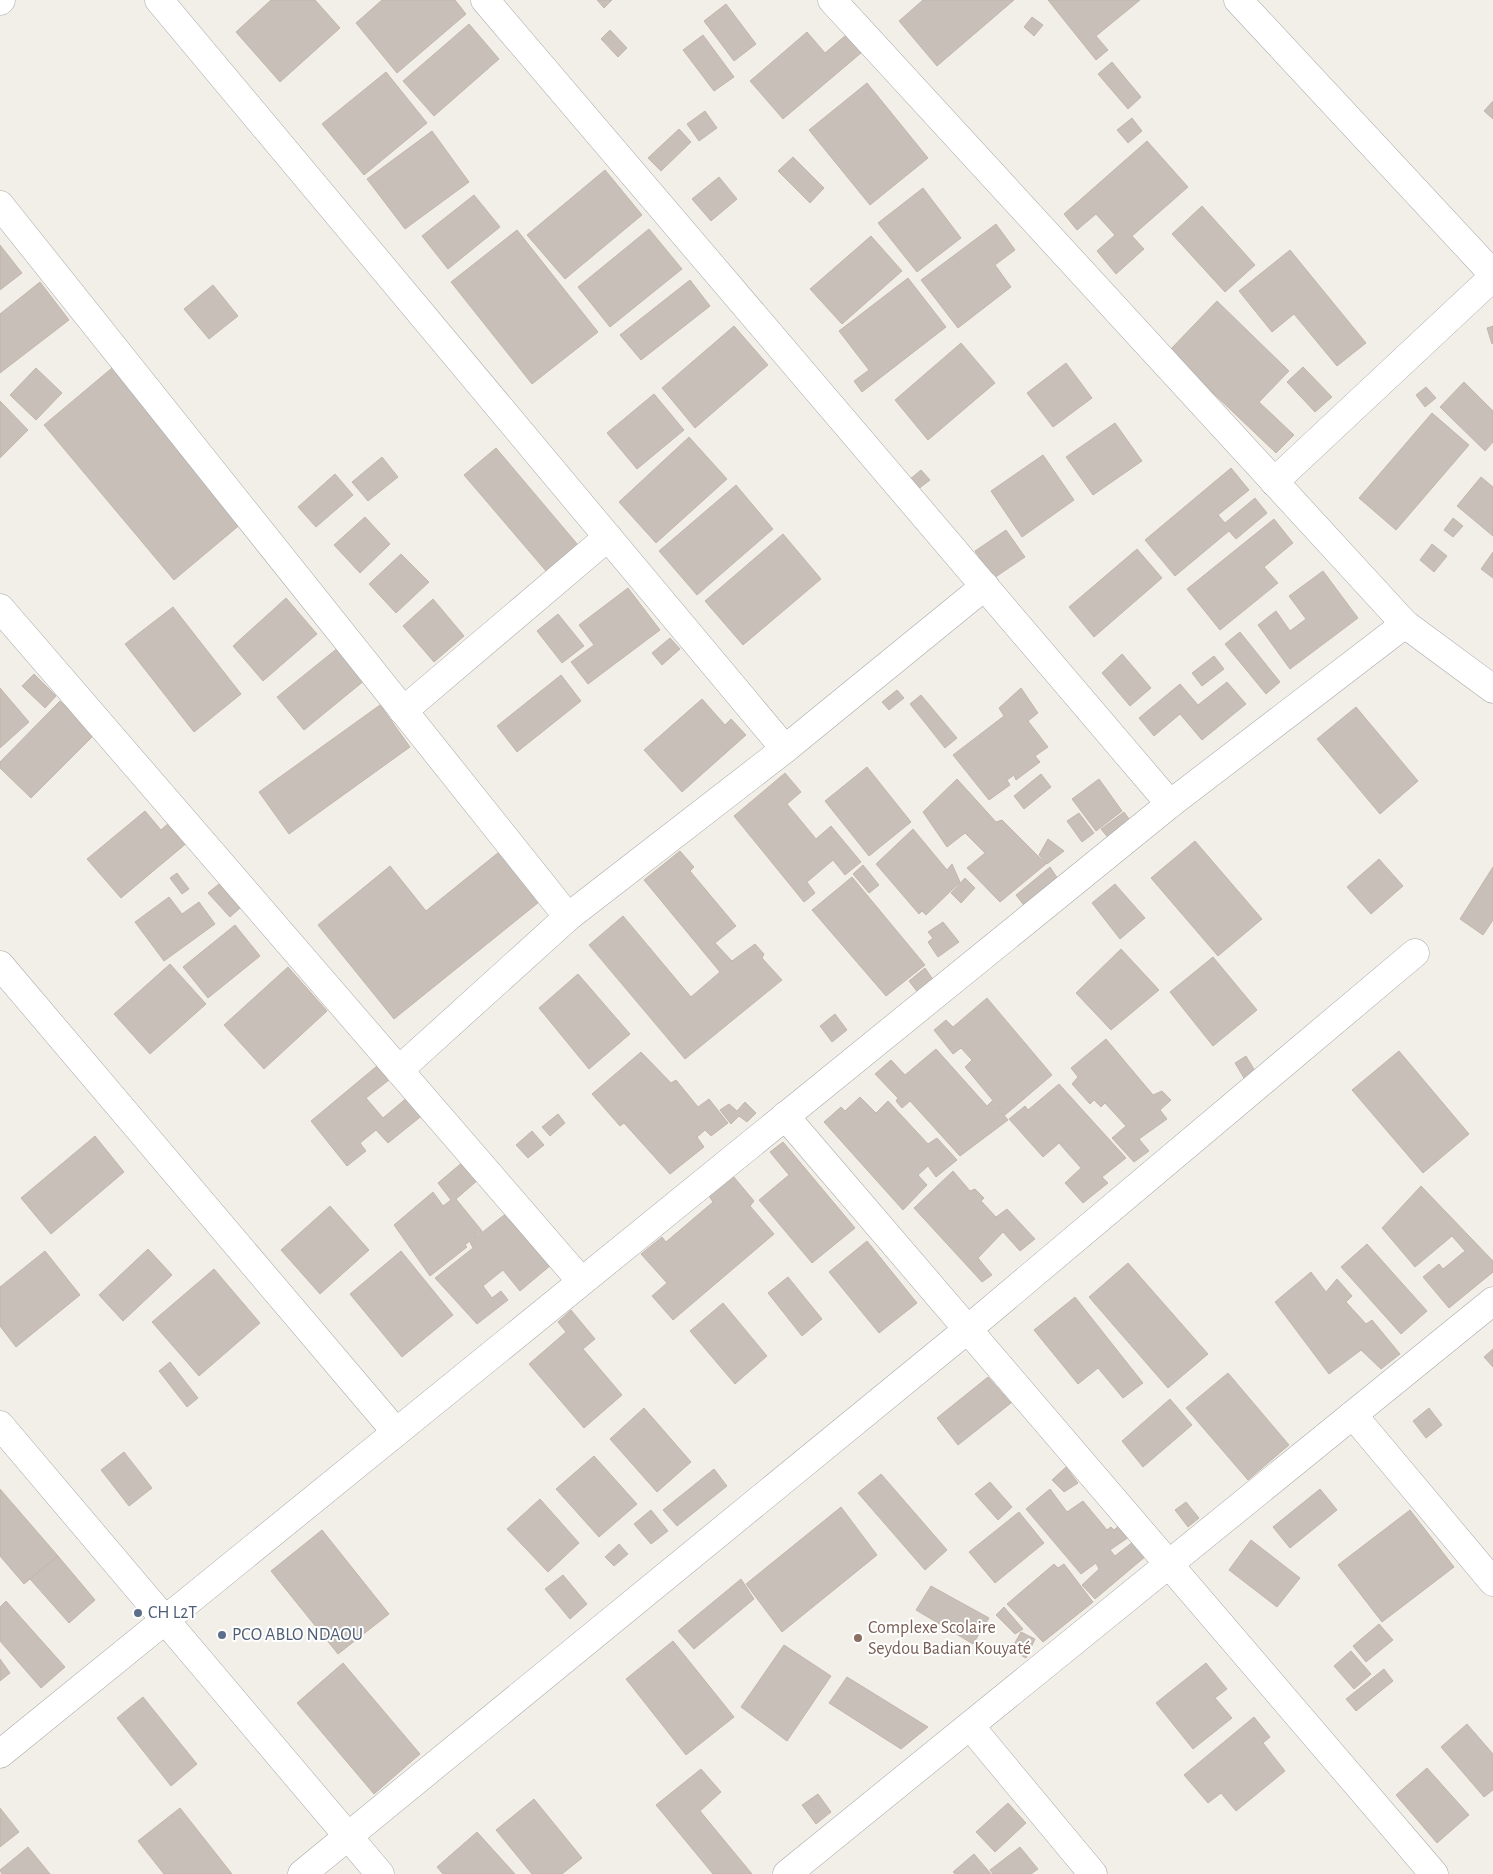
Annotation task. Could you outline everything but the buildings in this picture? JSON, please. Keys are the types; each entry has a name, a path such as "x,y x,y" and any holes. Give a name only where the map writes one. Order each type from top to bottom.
{"street":[{"path":"159,0 785,749"},
{"path":"485,0 1170,804"},
{"path":"1238,0 1493,275 1274,482"},
{"path":"837,2 1405,624 1493,689"},
{"path":"0,205 568,917"},
{"path":"403,711 608,537"},
{"path":"399,1070 568,917 785,749 985,586"},
{"path":"0,608 581,1281"},
{"path":"0,1754 1170,804 1405,624"},
{"path":"302,1874 968,1329 1415,953"},
{"path":"0,965 396,1432"},
{"path":"785,1116 1434,1874"},
{"path":"787,1874 1493,1301"},
{"path":"1353,1415 1493,1582"},
{"path":"1,1428 380,1874"},
{"path":"970,1726 1093,1874"}],"place":[{"name":"CH L2T","path":"138,1613"},
{"name":"PCO ABLO NDAOU","path":"222,1635"},
{"name":"Complexe Scolaire Seydou Badian Kouyaté","path":"858,1638"}]}
